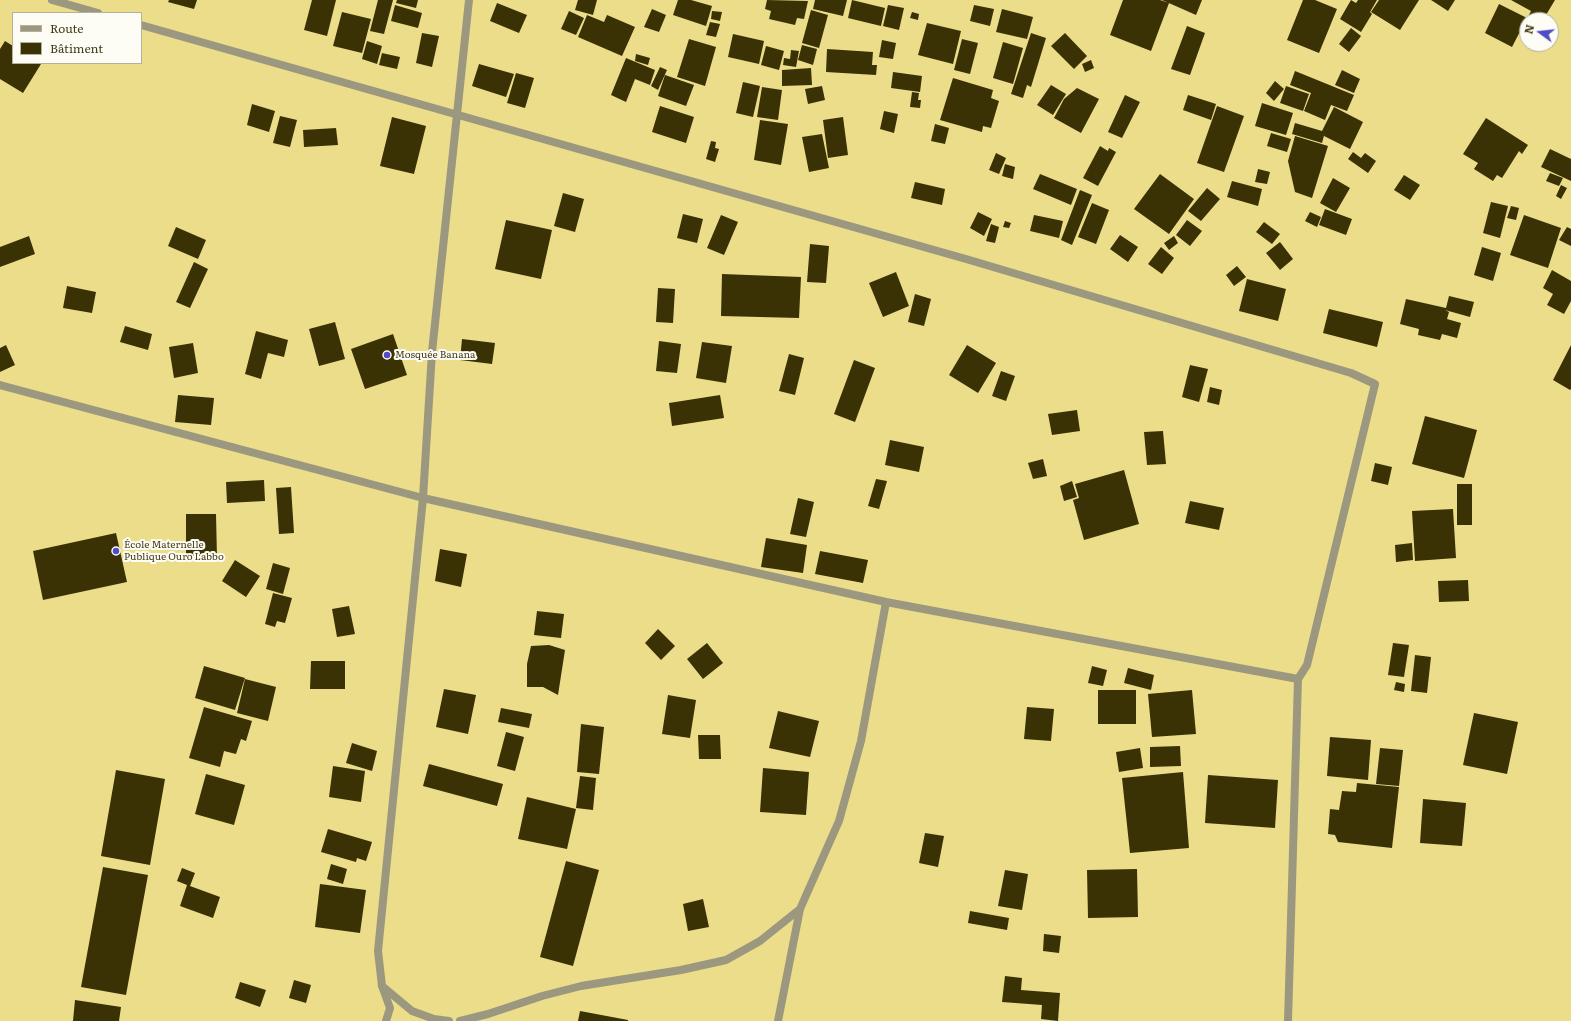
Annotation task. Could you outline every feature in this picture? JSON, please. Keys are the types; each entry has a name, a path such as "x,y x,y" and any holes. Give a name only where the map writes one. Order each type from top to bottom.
{"street":[{"path":"52,0 94,12"},
{"path":"386,1021 390,1008 382,986 378,951 423,498 432,352 469,0"},
{"path":"142,25 457,116 966,259 1350,373 1375,384 1307,665 1298,679 1288,1021"},
{"path":"0,385 423,498 886,602 1298,679"},
{"path":"778,1021 800,909 839,821 857,756 886,602"},
{"path":"460,1021 488,1014 542,996 581,986 681,970 726,960 760,941 800,909"},
{"path":"382,986 412,1011 434,1019 449,1021"}],"building":[{"path":"169,0 197,0 194,9 168,2"},
{"path":"312,0 336,0 327,36 304,30"},
{"path":"378,0 393,0 384,34 370,31"},
{"path":"397,0 418,0 416,8 396,3"},
{"path":"578,0 597,0 593,15 575,10"},
{"path":"678,0 691,0 712,6 706,26 673,15"},
{"path":"767,0 808,1 804,19 797,18 795,25 769,19 771,11 765,9"},
{"path":"815,0 847,0 843,16 813,9"},
{"path":"852,0 885,8 881,26 848,18"},
{"path":"1123,0 1160,0 1169,3 1151,51 1110,35"},
{"path":"1162,0 1202,0 1196,15"},
{"path":"1303,0 1315,0 1337,9 1319,53 1287,40"},
{"path":"1351,0 1356,3 1358,0 1377,0 1370,12 1372,14 1361,32 1340,19"},
{"path":"1379,0 1419,0 1400,30 1371,12"},
{"path":"1431,0 1455,0 1448,11"},
{"path":"1511,0 1555,0 1548,12 1531,11"},
{"path":"497,3 527,15 519,33 490,21"},
{"path":"1499,4 1519,14 1519,33 1512,47 1485,33"},
{"path":"395,5 422,13 418,28 391,21"},
{"path":"888,5 904,8 899,30 883,26"},
{"path":"974,5 994,9 990,26 970,21"},
{"path":"652,9 666,15 659,32 644,27"},
{"path":"1002,9 1033,17 1027,39 996,32"},
{"path":"811,10 828,15 819,48 802,43"},
{"path":"569,11 584,18 576,35 561,29"},
{"path":"712,11 722,12 720,21 711,19"},
{"path":"342,12 371,19 362,53 333,46"},
{"path":"912,12 919,14 918,20 910,18"},
{"path":"587,15 604,22 607,15 635,27 622,56 578,37"},
{"path":"710,22 720,24 716,37 706,35"},
{"path":"927,23 961,31 953,64 918,55"},
{"path":"1187,26 1205,33 1190,75 1171,69"},
{"path":"1351,28 1361,36 1349,52 1339,44"},
{"path":"422,33 439,36 432,67 416,63"},
{"path":"1031,33 1046,38 1031,87 1027,85 1023,98 1011,94"},
{"path":"1065,33 1087,56 1074,69 1051,46"},
{"path":"733,34 764,41 759,64 728,57"},
{"path":"689,39 716,47 705,86 677,77"},
{"path":"962,39 978,43 970,74 954,70"},
{"path":"882,40 896,43 893,59 879,57"},
{"path":"5,41 12,45 12,64 41,64 23,93 0,79 0,49"},
{"path":"367,41 382,46 377,64 362,59"},
{"path":"1003,42 1023,48 1013,84 993,78"},
{"path":"802,45 817,49 813,65 798,60"},
{"path":"766,46 784,51 779,70 761,65"},
{"path":"827,49 873,52 872,65 877,65 876,75 826,72"},
{"path":"791,50 799,51 796,67 783,65 784,58 790,59"},
{"path":"382,53 400,57 397,69 379,65"},
{"path":"636,54 650,58 648,65 635,61"},
{"path":"626,58 655,70 650,85 635,79 626,102 611,95"},
{"path":"1091,60 1094,68 1085,72 1082,64"},
{"path":"479,64 514,74 506,97 472,86"},
{"path":"660,67 667,70 658,90 651,86"},
{"path":"811,68 812,85 782,86 782,70"},
{"path":"1342,70 1360,79 1354,93 1335,85"},
{"path":"1295,71 1354,95 1347,111 1331,105 1325,120 1304,111 1311,93 1290,85"},
{"path":"893,72 922,76 920,92 891,88"},
{"path":"516,73 534,78 525,108 507,103"},
{"path":"665,75 694,85 686,106 658,96"},
{"path":"953,78 993,90 991,98 999,101 991,128 983,126 982,132 940,120"},
{"path":"1275,81 1284,89 1274,101 1266,93"},
{"path":"743,82 760,86 753,117 736,113"},
{"path":"1051,85 1066,94 1053,115 1037,105"},
{"path":"822,86 825,100 808,104 805,89"},
{"path":"1286,86 1309,94 1303,111 1280,103"},
{"path":"762,87 782,90 778,120 757,117"},
{"path":"1077,88 1099,99 1081,133 1054,118 1064,99"},
{"path":"912,92 919,93 918,100 921,100 920,108 910,107"},
{"path":"1125,95 1140,102 1122,138 1108,132"},
{"path":"1188,95 1216,104 1211,120 1183,110"},
{"path":"1262,103 1293,113 1286,135 1255,126"},
{"path":"252,104 275,111 269,132 247,125"},
{"path":"660,106 694,117 686,143 652,132"},
{"path":"1217,106 1244,116 1224,172 1197,163"},
{"path":"1334,107 1363,122 1350,149 1324,136 1325,132 1322,143 1292,134 1295,123 1322,131"},
{"path":"884,111 898,114 894,133 880,129"},
{"path":"280,116 297,120 290,147 273,143"},
{"path":"392,117 426,126 414,174 380,166"},
{"path":"843,117 848,155 828,158 823,120"},
{"path":"1486,118 1528,145 1522,154 1519,151 1502,178 1497,175 1493,181 1474,169 1478,163 1463,154"},
{"path":"760,120 788,124 781,165 754,160"},
{"path":"935,124 949,128 945,144 931,141"},
{"path":"336,128 338,145 304,147 303,130"},
{"path":"1271,133 1291,139 1287,152 1267,146"},
{"path":"822,134 829,168 809,172 802,137"},
{"path":"1295,136 1328,146 1312,198 1295,192 1288,161"},
{"path":"711,141 716,142 715,148 719,149 715,162 706,159"},
{"path":"1100,146 1108,151 1109,148 1116,152 1098,186 1083,178"},
{"path":"1550,149 1571,159 1571,181 1541,167"},
{"path":"1353,152 1361,158 1365,153 1376,161 1368,173 1348,159"},
{"path":"996,153 1006,158 999,174 989,170"},
{"path":"1005,164 1015,167 1013,179 1002,176"},
{"path":"1258,169 1270,172 1267,184 1255,182"},
{"path":"1550,173 1563,178 1559,186 1546,181"},
{"path":"1040,174 1077,189 1071,205 1033,189"},
{"path":"1160,174 1194,199 1169,234 1134,209"},
{"path":"1404,175 1420,185 1410,200 1394,190"},
{"path":"1333,178 1350,188 1336,212 1320,203"},
{"path":"1232,181 1262,189 1258,206 1227,197"},
{"path":"915,182 945,189 942,205 911,198"},
{"path":"1561,185 1567,188 1561,199 1556,196"},
{"path":"1207,188 1220,199 1201,221 1188,211"},
{"path":"1080,190 1092,195 1072,245 1061,240"},
{"path":"563,193 584,199 575,232 554,226"},
{"path":"1491,202 1508,206 1500,238 1483,233"},
{"path":"1092,203 1109,210 1096,244 1078,237"},
{"path":"1511,206 1519,208 1516,220 1507,218"},
{"path":"1325,209 1352,219 1346,235 1319,225"},
{"path":"978,212 992,219 984,236 970,228"},
{"path":"1310,212 1321,217 1317,227 1305,221"},
{"path":"683,214 703,219 697,243 677,238"},
{"path":"721,215 738,222 724,255 707,248"},
{"path":"1034,215 1063,221 1059,238 1030,231"},
{"path":"1524,215 1561,228 1548,268 1510,255"},
{"path":"506,220 552,230 541,279 495,269"},
{"path":"1187,220 1202,231 1190,246 1176,235"},
{"path":"1005,221 1011,223 1009,228 1003,227"},
{"path":"1264,222 1280,234 1272,244 1256,232"},
{"path":"991,224 999,227 995,243 986,241"},
{"path":"176,227 206,240 198,259 168,246"},
{"path":"1567,227 1571,229 1571,246 1559,240"},
{"path":"1120,235 1138,247 1128,262 1110,249"},
{"path":"29,236 35,254 0,267 0,247"},
{"path":"1174,236 1178,243 1169,250 1164,243"},
{"path":"1280,242 1293,259 1280,270 1266,253"},
{"path":"810,244 829,246 826,283 807,282"},
{"path":"1161,247 1174,258 1162,274 1148,264"},
{"path":"1482,247 1501,253 1493,281 1474,275"},
{"path":"194,262 208,269 190,308 176,302"},
{"path":"1237,266 1246,277 1234,286 1226,275"},
{"path":"1552,270 1571,281 1571,301 1564,314 1547,305 1553,294 1543,288"},
{"path":"896,272 909,306 883,317 869,283"},
{"path":"722,274 801,277 799,318 721,316"},
{"path":"1247,279 1286,289 1278,321 1239,311"},
{"path":"67,286 96,292 92,313 63,308"},
{"path":"658,288 675,289 673,323 656,322"},
{"path":"915,294 931,299 924,326 908,322"},
{"path":"1449,296 1474,302 1470,317 1445,310 1449,312 1447,319 1461,323 1457,338 1442,334 1440,340 1418,335 1419,329 1400,324 1406,299 1446,308"},
{"path":"1329,309 1383,322 1377,347 1323,333"},
{"path":"335,322 345,359 319,366 309,329"},
{"path":"125,326 152,334 148,350 120,342"},
{"path":"256,331 288,340 284,357 268,353 261,379 245,374"},
{"path":"393,334 407,375 365,389 351,349"},
{"path":"462,339 495,343 492,364 460,360"},
{"path":"659,341 681,344 677,373 656,371"},
{"path":"702,342 732,346 726,383 696,378"},
{"path":"193,343 198,373 174,378 169,347"},
{"path":"6,345 15,365 0,372 0,348"},
{"path":"967,345 996,363 978,393 949,375"},
{"path":"1571,345 1571,389 1570,390 1553,380"},
{"path":"789,354 804,358 795,395 779,391"},
{"path":"854,360 875,368 855,422 834,414"},
{"path":"1190,365 1208,369 1199,402 1182,397"},
{"path":"1001,371 1015,376 1006,401 992,396"},
{"path":"1210,387 1222,390 1219,405 1207,402"},
{"path":"178,395 214,398 211,425 175,422"},
{"path":"720,395 724,418 672,426 669,403"},
{"path":"1077,410 1080,431 1052,435 1048,414"},
{"path":"1425,416 1477,430 1464,478 1412,464"},
{"path":"1163,431 1166,464 1147,465 1144,432"},
{"path":"890,440 924,447 919,472 885,465"},
{"path":"1043,459 1047,476 1033,479 1028,463"},
{"path":"1375,463 1392,467 1388,485 1371,481"},
{"path":"1124,470 1139,524 1084,540 1073,500 1079,498 1075,484"},
{"path":"876,479 887,481 879,509 868,506"},
{"path":"264,480 265,501 227,503 226,482"},
{"path":"1072,481 1077,497 1064,501 1060,486"},
{"path":"1457,484 1472,484 1472,525 1457,525"},
{"path":"291,487 294,533 279,534 276,488"},
{"path":"798,498 814,502 806,537 790,534"},
{"path":"1190,501 1224,508 1219,530 1185,523"},
{"path":"1453,509 1456,558 1415,561 1412,511"},
{"path":"186,514 216,514 217,558 186,558"},
{"path":"116,533 127,582 43,600 33,551"},
{"path":"766,538 807,545 803,573 761,567"},
{"path":"1412,543 1413,560 1396,562 1395,545"},
{"path":"440,549 467,554 461,587 435,581"},
{"path":"820,551 868,560 863,583 815,574"},
{"path":"235,560 260,576 246,597 222,581"},
{"path":"273,563 290,568 283,594 266,589"},
{"path":"1468,580 1469,601 1439,602 1438,581"},
{"path":"273,593 292,598 285,623 277,621 275,627 265,624"},
{"path":"349,606 355,634 337,637 332,609"},
{"path":"537,611 564,614 561,638 534,635"},
{"path":"658,629 675,646 661,660 645,643"},
{"path":"707,643 723,663 703,679 687,659"},
{"path":"1393,643 1409,645 1404,677 1388,675"},
{"path":"549,645 565,650 558,695 543,687 527,687 527,664 531,646"},
{"path":"1415,655 1431,657 1427,693 1411,691"},
{"path":"311,661 345,661 345,689 310,689"},
{"path":"204,666 245,678 235,710 195,698"},
{"path":"1092,666 1107,670 1103,686 1088,683"},
{"path":"1128,668 1154,675 1151,690 1124,683"},
{"path":"245,679 276,687 268,721 237,713"},
{"path":"1396,682 1405,684 1404,692 1394,690"},
{"path":"444,689 476,695 468,734 436,727"},
{"path":"1098,690 1136,690 1136,724 1098,724"},
{"path":"1192,690 1196,734 1152,737 1148,694"},
{"path":"668,695 696,700 690,738 662,734"},
{"path":"204,707 252,721 246,741 241,739 236,754 224,751 220,767 189,758"},
{"path":"1027,707 1054,709 1051,741 1024,739"},
{"path":"501,708 532,714 529,728 498,722"},
{"path":"778,711 819,721 810,757 769,748"},
{"path":"1474,713 1518,722 1507,774 1463,765"},
{"path":"581,724 604,727 599,774 577,772"},
{"path":"506,732 524,737 515,771 497,766"},
{"path":"698,735 720,735 721,759 699,759"},
{"path":"1330,737 1371,740 1368,780 1327,776"},
{"path":"352,743 377,751 372,771 346,763"},
{"path":"1180,746 1181,766 1150,767 1150,747"},
{"path":"1140,748 1143,768 1119,772 1116,752"},
{"path":"1380,748 1403,750 1399,786 1376,784"},
{"path":"429,764 503,784 497,806 423,786"},
{"path":"333,766 365,771 361,802 329,797"},
{"path":"763,768 809,772 806,815 760,812"},
{"path":"116,770 165,779 150,865 101,856"},
{"path":"1183,772 1189,848 1130,853 1122,778"},
{"path":"206,774 245,785 234,825 195,814"},
{"path":"1208,775 1278,780 1275,828 1205,823"},
{"path":"580,776 596,778 593,810 576,808"},
{"path":"1357,783 1399,787 1392,848 1338,842 1335,835 1328,834 1330,809 1339,810 1342,791 1356,792"},
{"path":"527,797 576,809 567,849 518,839"},
{"path":"1423,799 1466,803 1462,846 1420,843"},
{"path":"328,829 372,842 366,861 357,858 356,862 321,852"},
{"path":"925,833 944,836 938,867 919,863"},
{"path":"566,861 599,870 573,966 540,957"},
{"path":"331,864 347,869 343,884 327,879"},
{"path":"103,867 148,875 126,995 81,987"},
{"path":"182,868 195,873 190,886 220,897 213,918 180,906 187,885 177,881"},
{"path":"1137,869 1138,917 1088,918 1087,870"},
{"path":"1005,870 1028,874 1022,910 998,906"},
{"path":"320,884 366,890 360,933 315,927"},
{"path":"703,899 709,927 688,931 683,904"},
{"path":"970,911 1009,918 1007,930 968,923"},
{"path":"1044,934 1061,936 1059,953 1043,951"},
{"path":"1005,976 1022,978 1021,990 1060,993 1058,1021 1041,1019 1042,1005 1002,1002"},
{"path":"294,980 311,985 306,1003 289,998"},
{"path":"240,982 266,990 260,1007 235,998"},
{"path":"75,1000 121,1007 119,1021 73,1021"},
{"path":"580,1011 628,1020 628,1021 578,1021"}],"place":[{"name":"Mosquée Banana","path":"387,355"},
{"name":"École Maternelle Publique Ouro Labbo","path":"116,551"}]}
